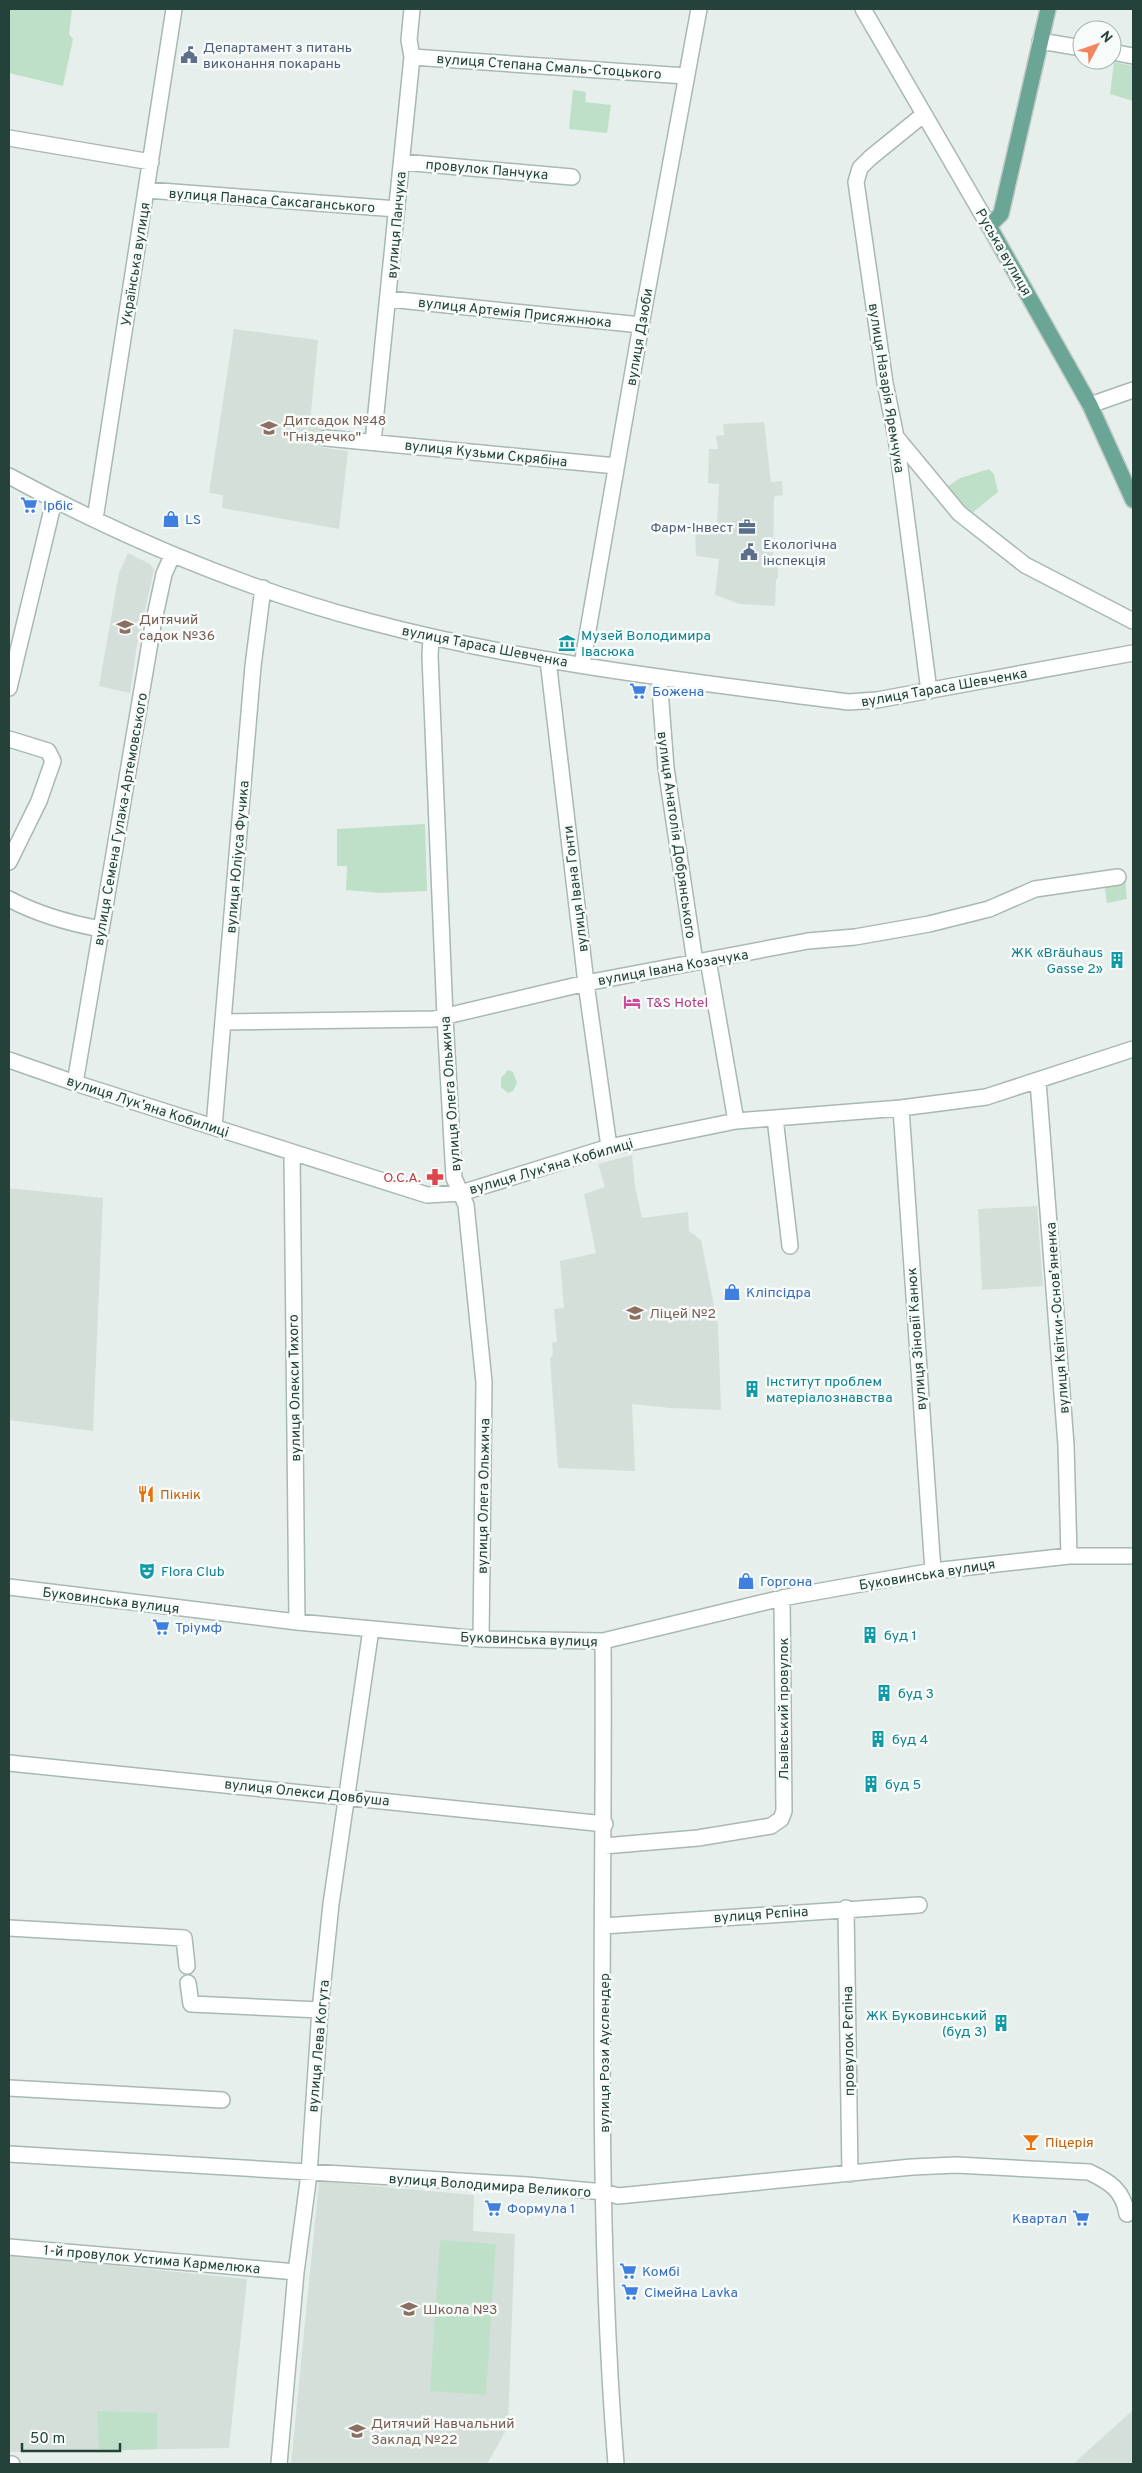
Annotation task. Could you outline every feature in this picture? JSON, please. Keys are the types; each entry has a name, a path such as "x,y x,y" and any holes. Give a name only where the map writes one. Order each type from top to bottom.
{"main road":[{"path":"989,226 1001,214 1048,9"},
{"name":"Руська вулиця","path":"989,226 1090,406 1133,500"}],"street":[{"name":"Українська вулиця","path":"95,518 174,9"},
{"name":"вулиця Панчука","path":"373,442 389,299 396,209 412,56 408,40 412,9"},
{"name":"вулиця Дзюби","path":"582,665 640,325 699,9"},
{"name":"Руська вулиця","path":"863,9 989,226"},
{"path":"1040,42 1072,47"},
{"name":"вулиця Степана Смаль-Стоцького","path":"412,56 686,76"},
{"name":"вулиця Назарія Яремчука","path":"923,115 870,158 860,168 856,182 885,383 896,437 929,691"},
{"path":"9,138 151,162"},
{"name":"провулок Панчука","path":"402,162 572,177"},
{"name":"вулиця Панаса Саксаганського","path":"147,190 396,209"},
{"name":"вулиця Артемія Присяжнюка","path":"389,299 640,325"},
{"path":"1090,406 1133,390"},
{"path":"896,437 959,513 1018,559 1133,621"},
{"name":"вулиця Кузьми Скрябіна","path":"326,438 616,466"},
{"name":"вулиця Тараса Шевченка","path":"9,476 54,501 95,518 172,556 263,588 366,621 432,637 548,660 848,702 877,700 1133,653"},
{"path":"9,688 54,501"},
{"name":"вулиця Семена Гулака-Артемовського","path":"75,1083 153,625 164,574 172,556"},
{"name":"вулиця Юліуса Фучика","path":"214,1127 253,666 263,588"},
{"name":"вулиця Олега Ольжича","path":"432,637 430,656 445,1017 454,1178 466,1205 484,1382 481,1639"},
{"name":"вулиця Івана Гонти","path":"548,660 586,983 609,1147"},
{"name":"вулиця Анатолія Добрянського","path":"659,677 666,768 702,961 736,1121"},
{"path":"9,739 48,751 53,761 39,802 9,862"},
{"name":"вулиця Івана Козачука","path":"223,1022 434,1019 586,983 808,941 855,937 929,924 990,909 1035,889 1118,877"},
{"path":"9,899 32,912 47,917 101,929"},
{"name":"вулиця Лукʼяна Кобилиці","path":"9,1060 75,1083 427,1195 461,1193 609,1147 736,1121 901,1108 986,1097 1133,1050"},
{"name":"вулиця Квітки-Основʼяненка","path":"1038,1081 1066,1445 1069,1556"},
{"name":"вулиця Зіновії Канюк","path":"901,1108 933,1571"},
{"path":"775,1118 790,1246"},
{"name":"вулиця Олекси Тихого","path":"292,1153 296,1622"},
{"name":"Буковинська вулиця","path":"9,1587 296,1622 370,1629 481,1639 603,1641 782,1598 933,1571 1069,1556 1133,1556"},
{"name":"Львівський провулок","path":"604,1846 707,1836 771,1826 781,1819 784,1811 782,1598"},
{"name":"вулиця Лева Когута","path":"279,2464 296,2272 309,2174 320,2010 331,1904 370,1629"},
{"name":"вулиця Рози Ауслендер","path":"603,1641 604,2192 608,2358 616,2464"},
{"name":"вулиця Олекси Довбуша","path":"9,1763 346,1796 604,1824"},
{"name":"вулиця Рєпіна","path":"603,1926 846,1908 919,1905"},
{"name":"провулок Рєпіна","path":"846,1908 850,2174"},
{"path":"9,1928 184,1938 187,1966"},
{"path":"188,1983 191,2004 320,2010"},
{"path":"9,2088 222,2100"},
{"name":"вулиця Володимира Великого","path":"9,2154 309,2174 527,2185 604,2192 618,2196 956,2165 1089,2172 1108,2181 1117,2189 1125,2201 1127,2214"},
{"name":"1-й провулок Устима Кармелюка","path":"9,2247 296,2272"}],"shaded area":[{"name":"Дитсадок №48 \"Гніздечко\"","path":"234,329 318,340 310,423 326,432 324,448 348,451 339,529 222,508 223,495 209,493"},
{"path":"764,422 771,482 782,481 783,495 775,496 774,499 773,562 778,565 775,606 740,604 715,595 719,559 696,556 695,527 717,527 719,484 708,483 709,449 718,449 716,436 724,435 723,424"},
{"name":"Дитячий садок №36","path":"128,553 150,564 154,570 137,645 130,693 99,686 119,573"},
{"name":"Ліцей №2","path":"632,1155 635,1186 642,1218 688,1212 689,1231 701,1240 718,1326 721,1410 632,1404 635,1471 558,1468 550,1359 553,1354 552,1343 557,1342 554,1309 564,1308 560,1261 596,1253 584,1194 605,1187 598,1164"},
{"path":"9,1188 103,1198 93,1431 9,1420"},
{"path":"1037,1206 1043,1286 982,1290 978,1209"},
{"name":"Школа №3","path":"319,2181 474,2195 473,2231 515,2234 508,2427 487,2464 291,2464"},
{"path":"9,2255 247,2279 229,2448 9,2452"},
{"path":"1133,2410 1133,2464 1073,2464"}],"green space":[{"path":"9,9 72,9 69,34 73,39 63,86 9,73"},
{"path":"1122,64 1133,66 1133,101 1110,94 1113,70 1122,70"},
{"path":"573,90 586,92 585,102 611,105 607,133 569,129"},
{"path":"989,469 994,474 998,492 971,514 947,487 960,478"},
{"path":"425,824 427,891 381,893 346,890 347,866 337,866 337,829"},
{"path":"1125,878 1127,899 1107,903 1104,884"},
{"path":"508,1070 513,1072 517,1083 513,1091 508,1093 501,1087 501,1078"},
{"path":"440,2240 496,2244 486,2395 430,2391"},
{"path":"97,2411 157,2413 157,2449 99,2451"}],"place":[{"name":"Департамент з питань виконання покарань","path":"189,55"},
{"name":"Дитсадок №48 \"Гніздечко\"","path":"269,428"},
{"name":"Ірбіс","path":"29,505"},
{"name":"LS","path":"171,519"},
{"name":"Фарм-Інвест","path":"747,527"},
{"name":"Екологічна інспекція","path":"749,552"},
{"name":"Дитячий садок №36","path":"125,627"},
{"name":"Музей Володимира Івасюка","path":"567,643"},
{"name":"Божена","path":"638,691"},
{"name":"ЖК «Bräuhaus Gasse 2»","path":"1117,960"},
{"name":"T&S Hotel","path":"632,1002"},
{"name":"О.С.А.","path":"435,1177"},
{"name":"Кліпсідра","path":"732,1292"},
{"name":"Ліцей №2","path":"635,1313"},
{"name":"Інститут проблем матеріалознавства","path":"752,1389"},
{"name":"Пікнік","path":"146,1494"},
{"name":"Flora Club","path":"147,1571"},
{"name":"Горгона","path":"746,1581"},
{"name":"Тріумф","path":"161,1627"},
{"name":"буд 1","path":"870,1635"},
{"name":"буд 3","path":"884,1693"},
{"name":"буд 4","path":"878,1739"},
{"name":"буд 5","path":"871,1784"},
{"name":"ЖК Буковинський (буд 3)","path":"1001,2023"},
{"name":"Піцерія","path":"1031,2142"},
{"name":"Формула 1","path":"493,2208"},
{"name":"Квартал","path":"1081,2218"},
{"name":"Комбі","path":"628,2271"},
{"name":"Сімейна Lavka","path":"630,2292"},
{"name":"Школа №3","path":"409,2309"},
{"name":"Дитячий Навчальний Заклад №22","path":"357,2431"}]}
